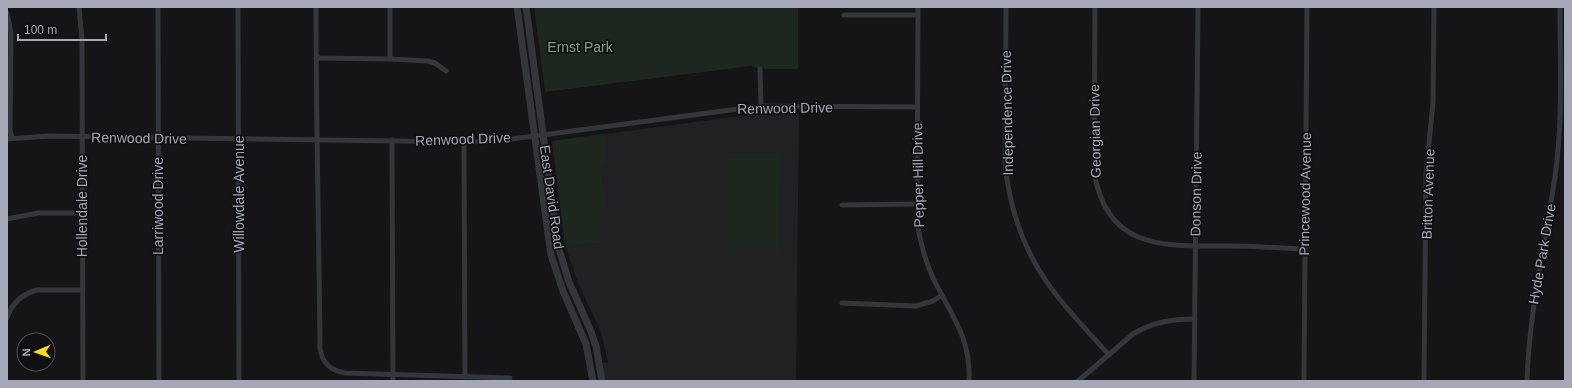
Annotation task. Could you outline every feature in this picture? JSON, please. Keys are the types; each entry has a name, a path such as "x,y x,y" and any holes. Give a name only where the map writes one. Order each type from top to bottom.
{"street":[{"name":"Hollendale Drive","path":"79,7 82,40 83,381"},
{"name":"Larriwood Drive","path":"158,7 159,381"},
{"name":"Willowdale Avenue","path":"238,7 239,381"},
{"path":"316,7 316,139 319,201 320,348 323,360 327,365 338,372 393,378 510,378"},
{"path":"390,7 390,59"},
{"name":"East David Road","path":"517,7 551,255 563,291 586,344 593,381"},
{"name":"East David Road","path":"526,7 556,231 561,258 569,282 596,346 602,381"},
{"name":"Pepper Hill Drive","path":"918,7 917,222 922,250 930,272 964,336 969,361 969,381"},
{"name":"Independence Drive","path":"1006,7 1005,164 1016,222 1040,271 1109,355"},
{"name":"Georgian Drive","path":"1095,7 1093,160 1096,186 1100,199 1112,217 1119,225 1137,237 1156,244 1305,249"},
{"name":"Donson Drive","path":"1194,381 1198,7"},
{"name":"Princewood Avenue","path":"1304,381 1307,7"},
{"name":"Britton Avenue","path":"1424,381 1426,174 1433,109 1434,7"},
{"name":"Hyde Park Drive","path":"1527,381 1530,325 1558,151 1560,7"},
{"path":"7,13 11,32 9,139"},
{"path":"844,15 917,15"},
{"path":"316,58 428,61 435,63 446,71"},
{"path":"760,69 761,106"},
{"name":"Renwood Drive","path":"9,139 49,136 464,142 496,141 761,106 917,107"},
{"path":"392,140 393,378"},
{"path":"464,142 465,377"},
{"path":"842,205 916,204"},
{"path":"7,219 38,213 82,213"},
{"path":"7,318 12,306 30,292 37,290 82,290"},
{"path":"842,303 916,306 933,301 942,295"},
{"path":"1078,381 1133,334 1153,324 1174,319 1195,319"}],"shaded area":[{"path":"799,114 796,381 602,381 600,363 608,362 601,332 578,283 565,245 552,141 748,115"}],"green space":[{"name":"Ernst Park","path":"534,7 798,7 798,69 760,69 751,66 545,92"},
{"path":"603,134 605,137 606,164 602,162 601,183 605,187 605,208 601,206 600,243 565,245 552,141"},
{"path":"728,153 780,153 779,250 727,250"}]}
